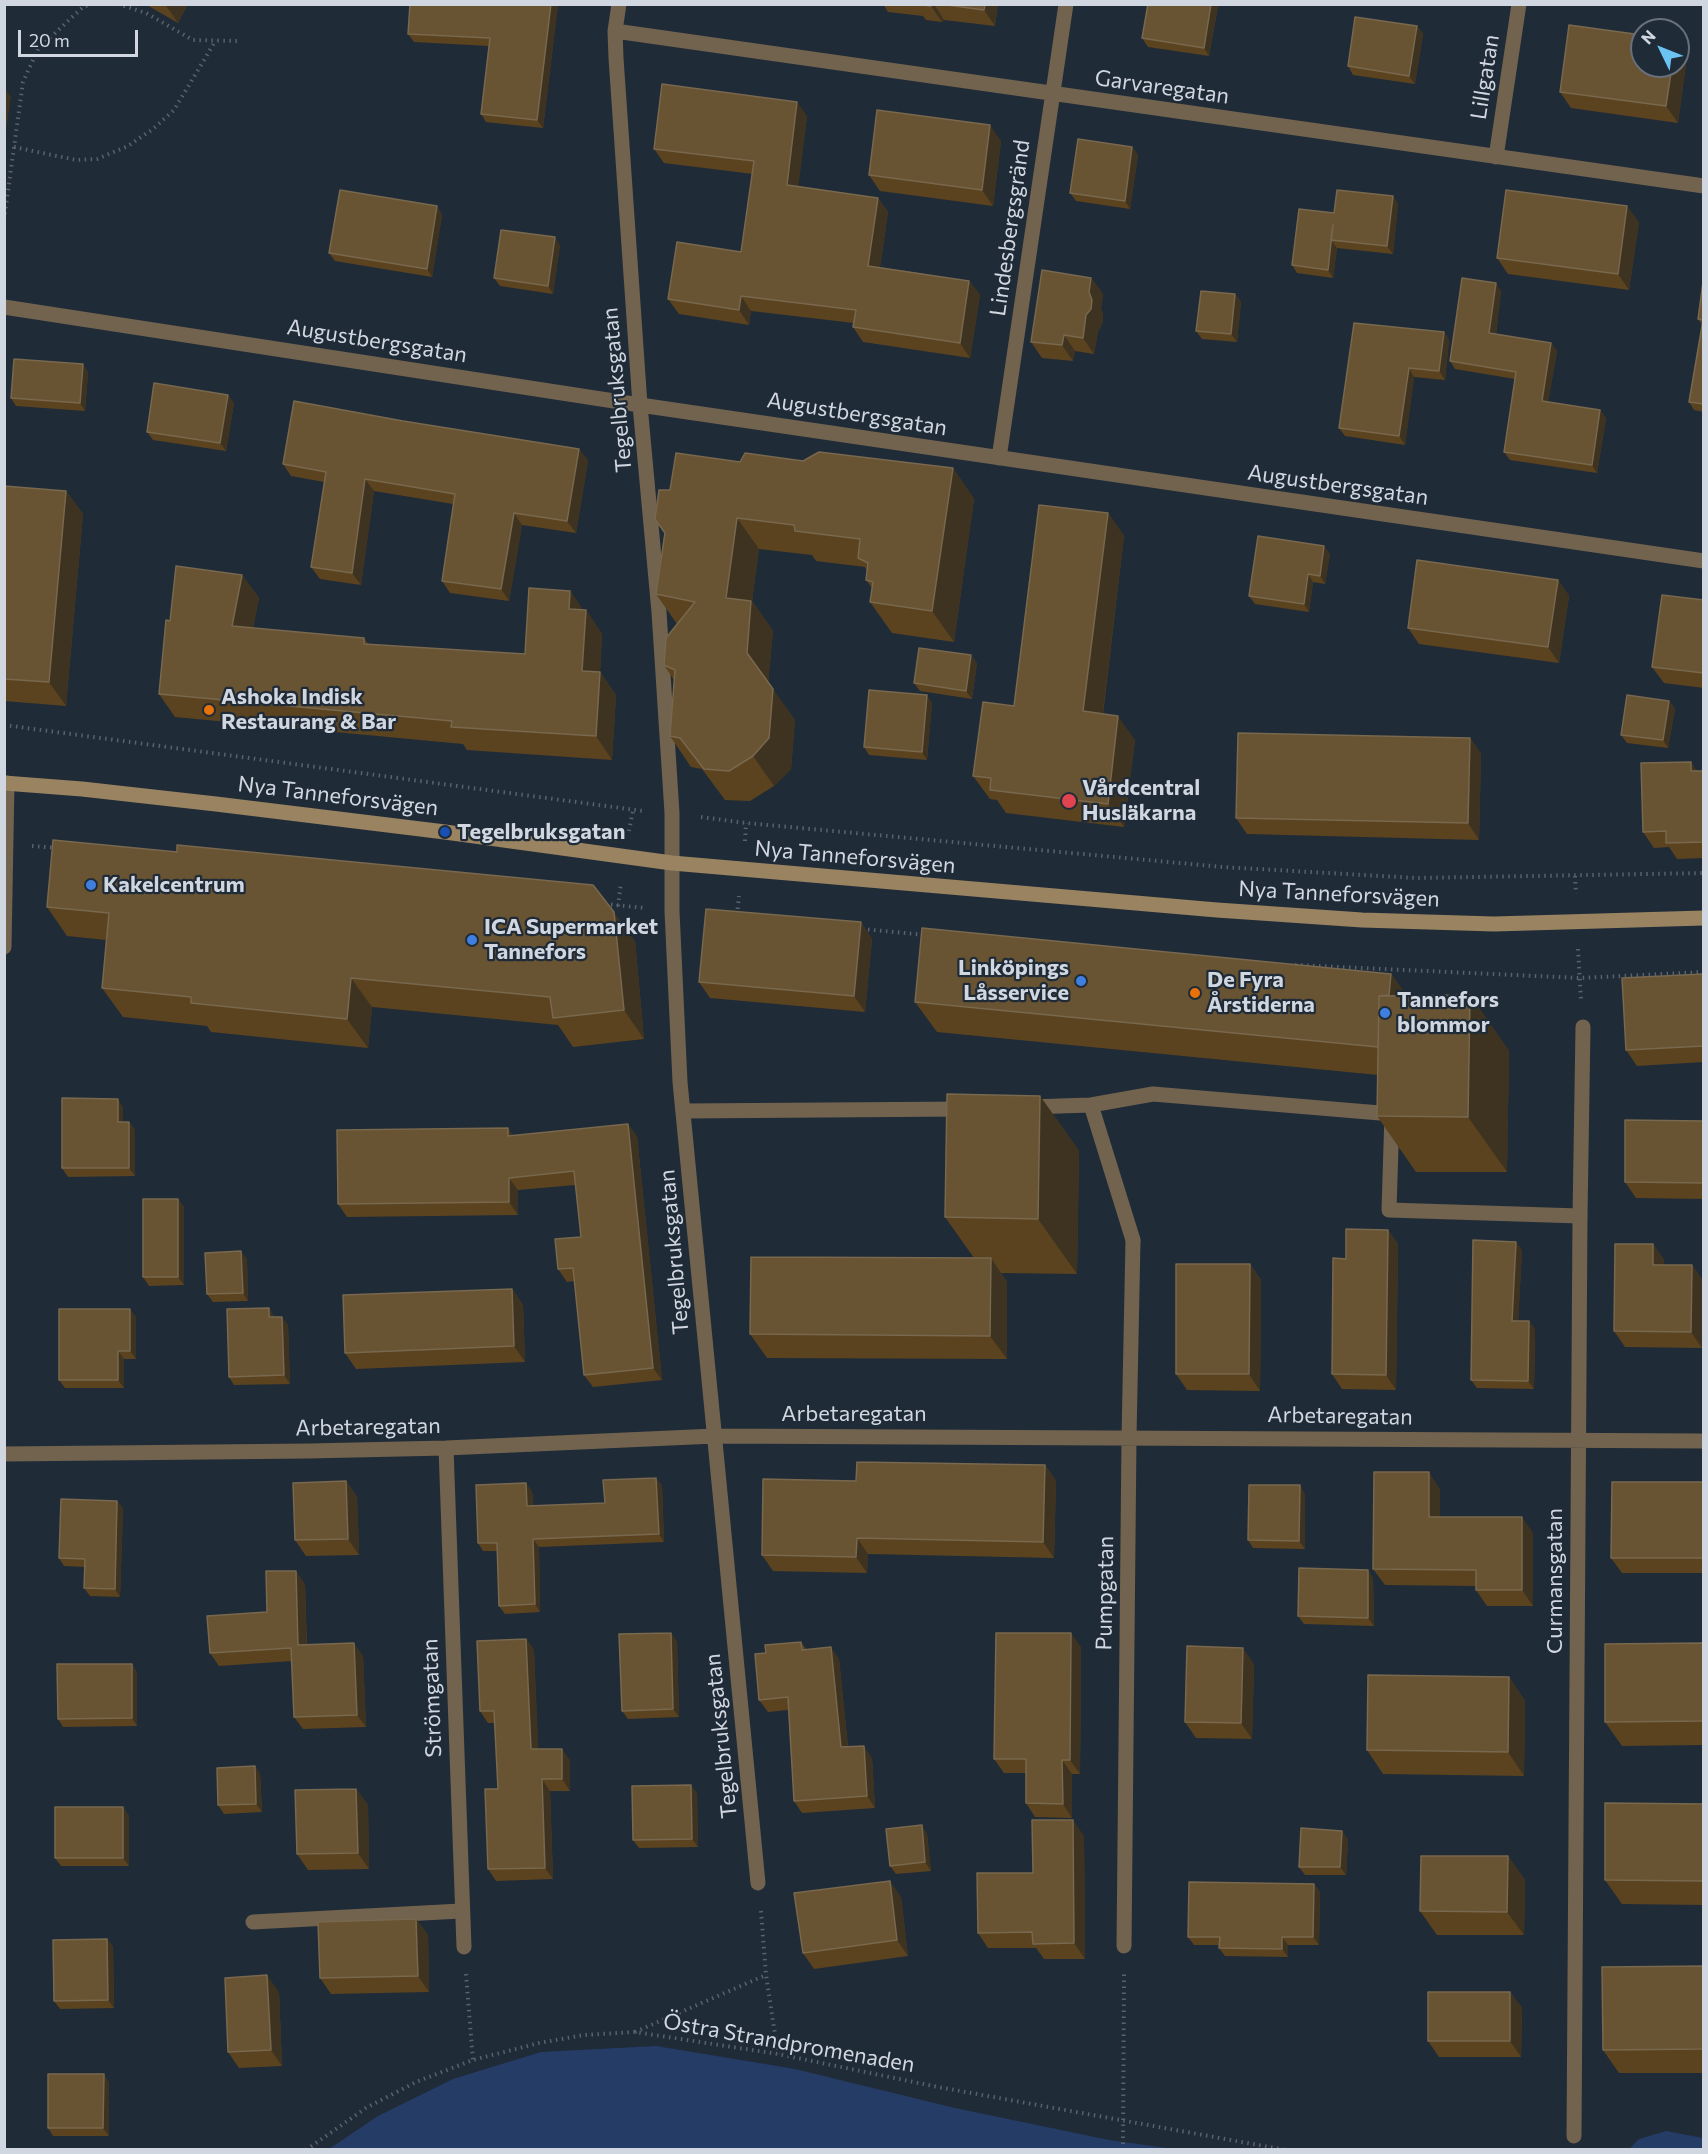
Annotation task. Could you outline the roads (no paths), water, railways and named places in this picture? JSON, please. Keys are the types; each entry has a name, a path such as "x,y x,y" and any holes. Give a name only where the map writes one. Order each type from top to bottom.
{"main road":[{"name":"Nya Tanneforsvägen","path":"5,782 216,804 672,863 1205,909 1362,920 1494,924 1704,918"}],"street":[{"name":"Tegelbruksgatan","path":"618,4 615,31 640,405 659,612 672,813 672,911 680,1082 758,1884"},
{"name":"Lindesbergsgränd","path":"999,458 1066,4"},
{"name":"Lillgatan","path":"1496,156 1519,4"},
{"name":"Garvaregatan","path":"615,31 1704,186"},
{"name":"Augustbergsgatan","path":"4,307 640,405 1704,561"},
{"path":"4,947 5,782"},
{"name":"Curmansgatan","path":"1574,2136 1582,1027"},
{"path":"1020,1107 1091,1105 1153,1094 1392,1114 1389,1210 1580,1216"},
{"name":"Pumpgatan","path":"1091,1105 1133,1240 1124,1946"},
{"path":"684,1112 984,1108"},
{"name":"Arbetaregatan","path":"4,1454 309,1452 715,1436 1704,1441"},
{"name":"Strömgatan","path":"446,1448 464,1947"},
{"path":"253,1922 461,1911"}],"water":[{"path":"656,2046 795,2069 955,2108 1109,2140 1174,2149 329,2149 378,2116 453,2079 541,2052"},
{"path":"1666,2131 1703,2138 1703,2149 1629,2149 1639,2139"}],"place":[{"name":"Ashoka Indisk Restaurang & Bar","path":"209,710"},
{"name":"Vårdcentral Husläkarna","path":"1069,801"},
{"name":"Tegelbruksgatan","path":"445,832"},
{"name":"Kakelcentrum","path":"91,885"},
{"name":"ICA Supermarket Tannefors","path":"472,940"},
{"name":"Linköpings Låsservice","path":"1081,981"},
{"name":"De Fyra Årstiderna","path":"1195,993"},
{"name":"Tannefors blommor","path":"1385,1013"}]}
